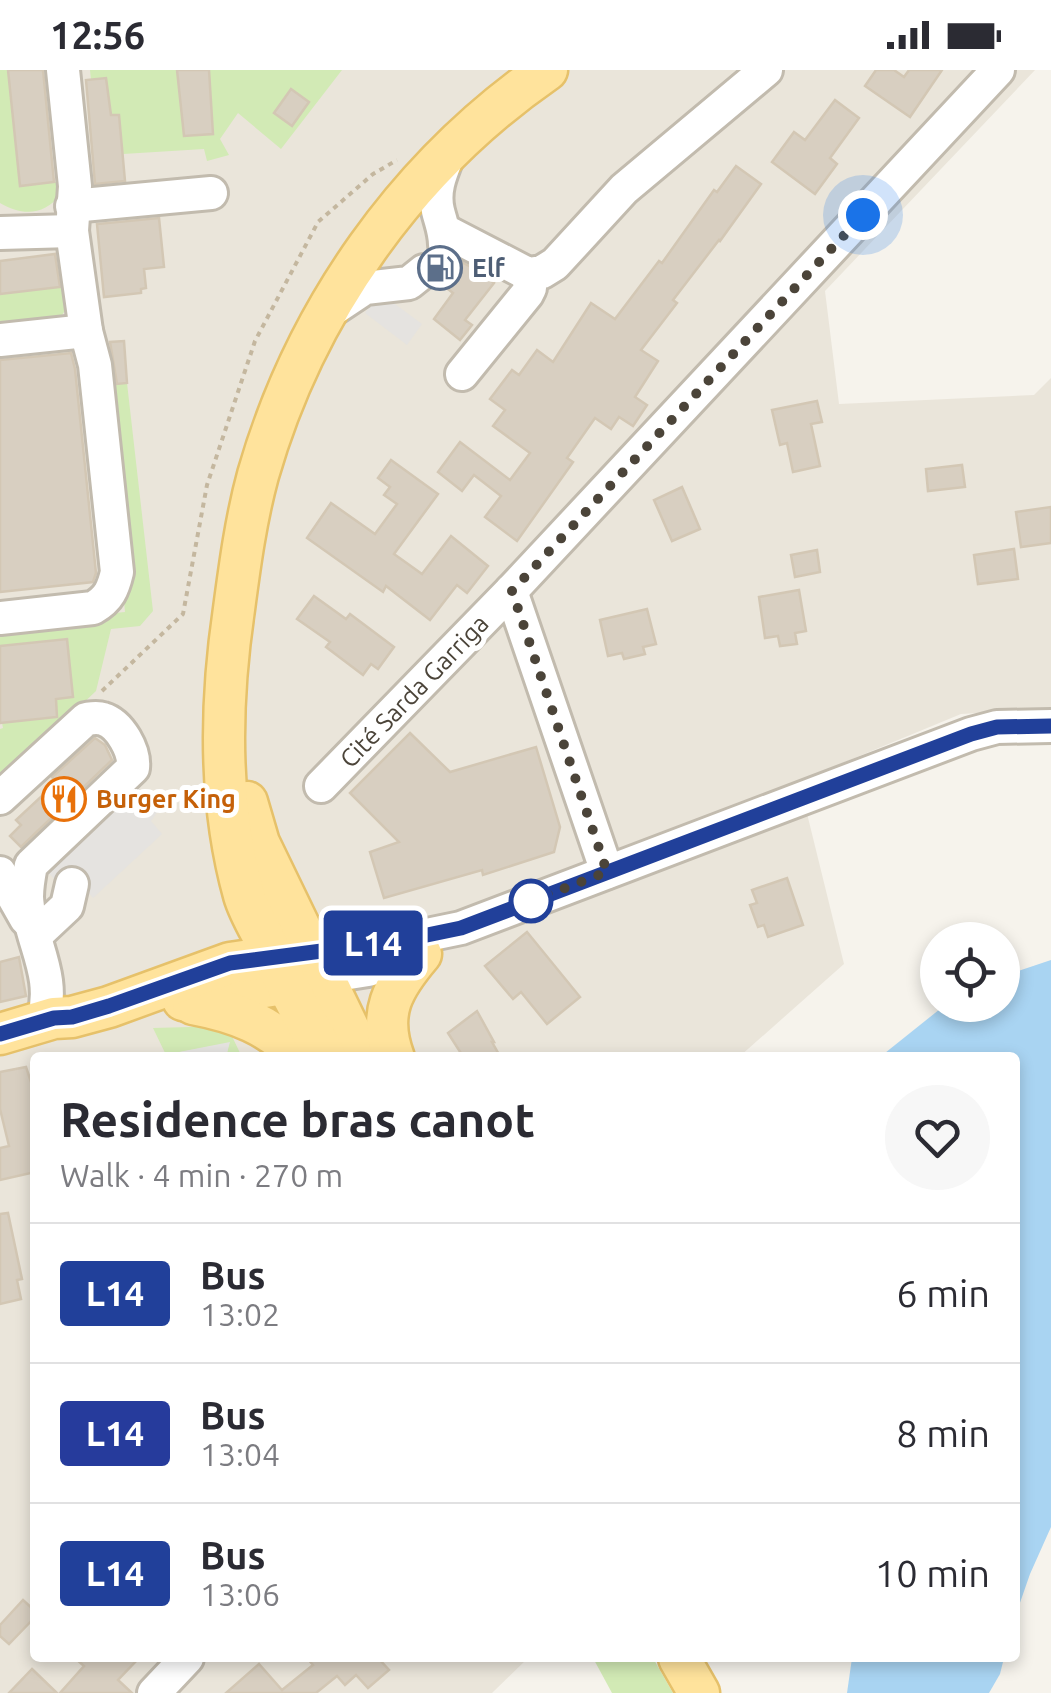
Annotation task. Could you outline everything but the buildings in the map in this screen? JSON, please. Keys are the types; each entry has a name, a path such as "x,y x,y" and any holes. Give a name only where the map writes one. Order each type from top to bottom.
{"main road":[{"path":"359,1052 245,897 228,816 223,732 228,655 243,542 274,426 321,318 367,246 450,150 547,70"},
{"path":"392,1052 387,1030 388,1010 400,980 421,954"},
{"path":"49,1016 230,963 298,967"},
{"path":"49,1016 180,1001 298,967"},
{"path":"298,967 324,1052"},
{"path":"180,1001 247,1018 276,1034 295,1052"},
{"path":"681,1662 699,1693"}],"street":[{"path":"0,618 93,608 105,602 117,572 96,365 86,331 72,218 75,186 63,70"},
{"path":"438,249 528,274 542,272 555,264 624,189 766,70"},
{"name":"Cité Sarda Garriga","path":"320,786 512,591 998,70"},
{"path":"321,318 365,288 408,282 438,249 438,181 450,150"},
{"path":"0,233 211,193"},
{"path":"462,374 527,294 528,274"},
{"path":"0,340 86,331"},
{"path":"512,591 607,872"},
{"path":"0,798 86,719 100,717 115,725 134,759 133,768 30,865 27,897 49,1016"},
{"path":"298,967 461,928 971,734 997,727 1051,726"},
{"path":"0,874 35,936"},
{"path":"35,936 66,906 72,884"},
{"path":"298,967 368,970 421,954 461,928"},
{"path":"154,1693 183,1662"}],"shaded area":[{"path":"0,70 1035,70 825,291 839,404 1034,395 1051,378 1051,709 961,714 799,781 844,964 745,1052 30,1052 30,1662 524,1662 492,1693 0,1693"},
{"path":"380,293 422,324 407,345 365,313"},
{"path":"137,787 158,811 151,821 162,834 93,898 82,885 57,882 46,870"},
{"path":"230,1042 227,1052 179,1052"}],"green space":[{"path":"0,70 8,70 21,186 56,182 61,186 61,194 40,210 24,212 0,203"},
{"path":"90,70 177,70 185,136 213,134 209,70 342,70 281,149 238,113 220,139 229,155 207,161 204,149 123,154 119,115 98,116 106,78 91,80"},
{"path":"65,286 66,309 60,318 0,329 0,294"},
{"path":"127,383 153,611 140,626 111,629 96,691 0,782 2,723 57,716 56,699 0,646 0,624 125,612 104,385"},
{"path":"227,1026 240,1052 227,1052 229,1043 165,1052 153,1028"},
{"path":"595,1662 655,1662 673,1693 612,1693"}],"water":[{"path":"1051,960 1051,1527 1020,1603 1020,1052 886,1052 924,1022 1020,1022 1020,970"},
{"path":"851,1662 1003,1662 989,1693 847,1693"}],"bus line":[{"name":"L14","path":"0,1034 109,1006 230,963 398,941 461,928 971,734 997,727 1051,726"}],"place":[{"name":"Elf","path":"440,268"},
{"name":"Burger King","path":"64,799"}],"route":[{"path":"531,901 607,872 512,591 863,215"}]}
